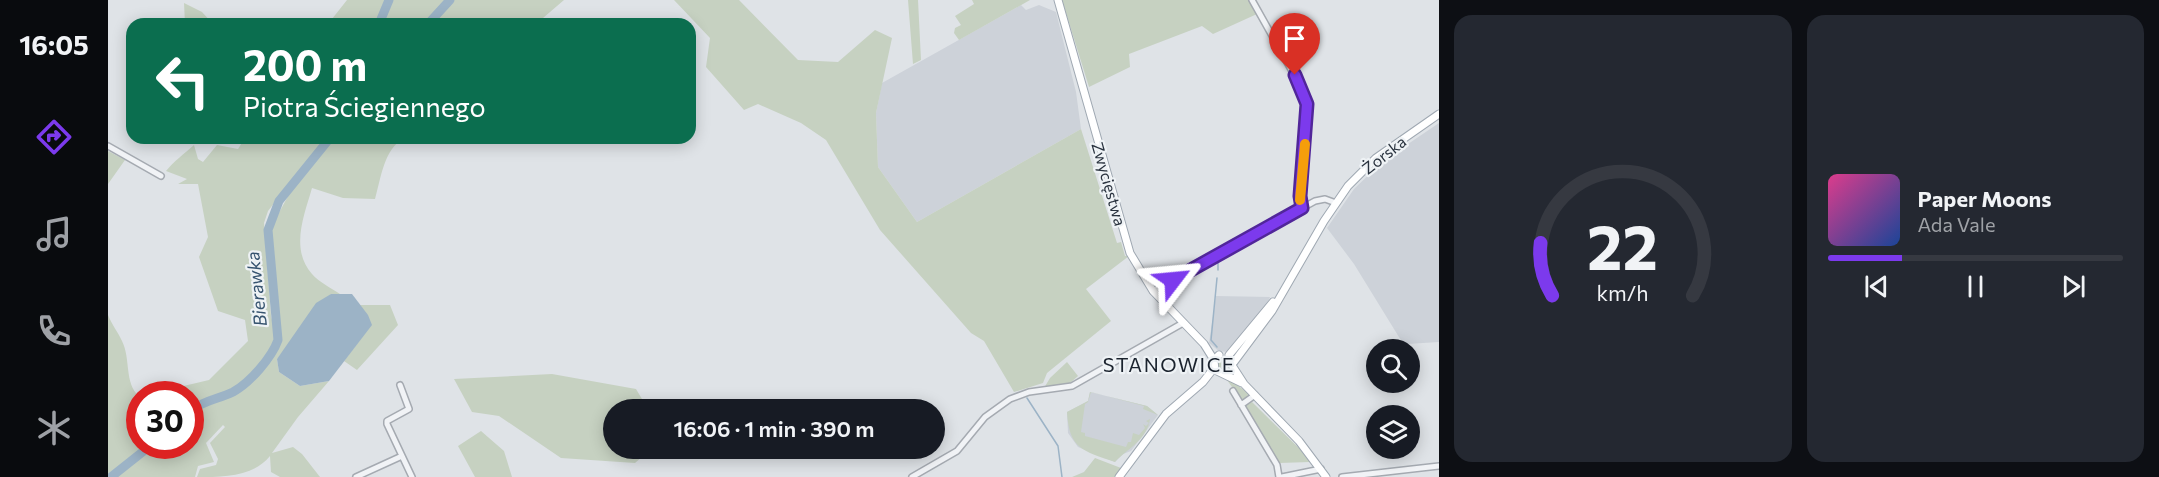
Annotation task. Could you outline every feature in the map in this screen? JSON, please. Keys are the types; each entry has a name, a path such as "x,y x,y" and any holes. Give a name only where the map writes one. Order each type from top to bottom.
{"main road":[{"name":"Zwycięstwa","path":"1058,0 1126,241 1136,266 1153,291 1204,344 1216,364"},
{"name":"Żorska","path":"1227,373 1232,361 1272,311 1336,203 1372,162 1439,114"},
{"path":"1119,477 1166,414 1203,382 1216,364 1232,361 1244,384"},
{"path":"1216,364 1255,395 1299,441 1326,477"}],"street":[{"path":"1252,0 1306,96 1307,111 1300,196 1302,208"},
{"path":"108,146 161,176"},
{"path":"1153,291 1302,208 1325,199 1336,203"},
{"path":"912,477 957,451 985,417 1010,399 1029,392 1072,386 1183,323"},
{"path":"400,385 409,409 387,422 412,477"},
{"path":"1233,392 1277,465 1281,477 1321,469"},
{"path":"1241,405 1255,395"},
{"path":"356,477 402,456"},
{"path":"1342,477 1439,466"}],"shaded area":[{"path":"1021,5 1026,10 1039,5 1056,12 1076,92 1081,129 917,222 878,167 876,113 882,83"},
{"path":"1439,123 1439,342 1420,343 1420,339 1400,339 1354,264 1327,228 1354,189 1383,161"},
{"path":"1216,296 1270,297 1263,314 1228,352 1219,351 1209,343"},
{"path":"1090,392 1147,406 1158,415 1131,451 1123,454 1115,462 1078,447 1068,433 1067,412 1088,401"}],"green space":[{"path":"347,0 564,0 543,18 333,18"},
{"path":"674,0 739,0 798,60 838,62 875,30 892,38 876,113 878,167 917,222 1081,129 1117,243 1121,242 1125,256 1129,256 1086,289 1111,321 1047,373 1043,383 1014,392 984,341 971,333 880,230 826,140 801,123 758,104 744,110 706,67 710,38 696,23 696,18 691,18"},
{"path":"908,0 918,0 921,60 913,64"},
{"path":"972,0 1030,0 959,40 954,33 955,28 961,25 955,16 974,4"},
{"path":"1062,0 1249,0 1257,14 1213,34 1202,26 1129,54 1130,67 1089,87"},
{"path":"184,3 202,12 208,18 185,18"},
{"path":"241,144 396,144 388,157 375,199 343,198 312,188 303,221 300,243 305,264 315,277 340,294 331,294 277,359 279,372 300,386 329,381 298,417 272,453 293,447 302,454 320,477 280,477 271,472 270,456 247,472 227,476 197,477 200,469 216,465 218,459 210,443 225,427 223,425 206,443 214,462 198,466 195,477 116,477 137,459 204,459 204,405 241,389 262,369 278,346 280,339 269,231 293,187 289,184 268,211 264,223 271,316 277,338 270,355 235,389 204,400 204,381 209,380 248,341 245,320 218,311 199,257 208,237 198,184 178,184 187,179 166,171 194,145 198,159 203,162 217,145 238,149"},
{"path":"108,151 125,160 108,184"},
{"path":"360,305 390,305 398,325 357,370 344,361 371,325"},
{"path":"108,315 125,348 130,381 126,381 126,459 130,459 108,477"},
{"path":"1224,357 1229,359 1231,364 1229,369 1224,371 1219,369 1217,364 1219,359"},
{"path":"1067,362 1078,376 1069,384 1044,388 1050,378"},
{"path":"552,374 636,389 642,399 603,399 603,459 640,459 635,463 561,458 499,416 472,412 454,379"},
{"path":"1228,378 1249,394 1242,401 1227,380"},
{"path":"1090,392 1088,402 1085,404 1081,432 1085,433 1085,436 1126,447 1128,442 1131,442 1133,433 1139,435 1145,428 1143,424 1146,426 1149,423 1141,438 1115,462 1086,451 1080,447 1071,434 1067,412 1088,401"},
{"path":"1104,396 1147,406 1158,415 1143,409 1144,406"},
{"path":"1252,402 1307,456 1310,462 1279,463 1246,410 1245,406"},
{"path":"481,431 504,451 512,477 475,477 458,446"},
{"path":"1095,458 1121,468 1115,477 1072,477 1084,472"}],"water":[{"path":"331,294 352,294 368,315 372,325 329,381 300,386 279,372 277,359 316,303"}],"waterway":[{"path":"382,18 389,0"},
{"name":"Bierawka","path":"434,18 450,0"},
{"name":"Bierawka","path":"204,403 240,388 260,369 275,347 278,340 268,230 279,201 325,144"},
{"path":"1218,270 1218,261 1296,218"},
{"path":"1217,278 1211,340 1217,347"},
{"path":"1027,398 1058,446 1062,477"},
{"name":"Bierawka","path":"111,477 134,459"}],"slow traffic":[{"path":"1300,200 1305,144"}],"district":[{"name":"STANOWICE","path":"1169,365"}],"route":[{"path":"1173,280 1302,208 1300,196 1307,104 1306,96 1295,75"}]}
